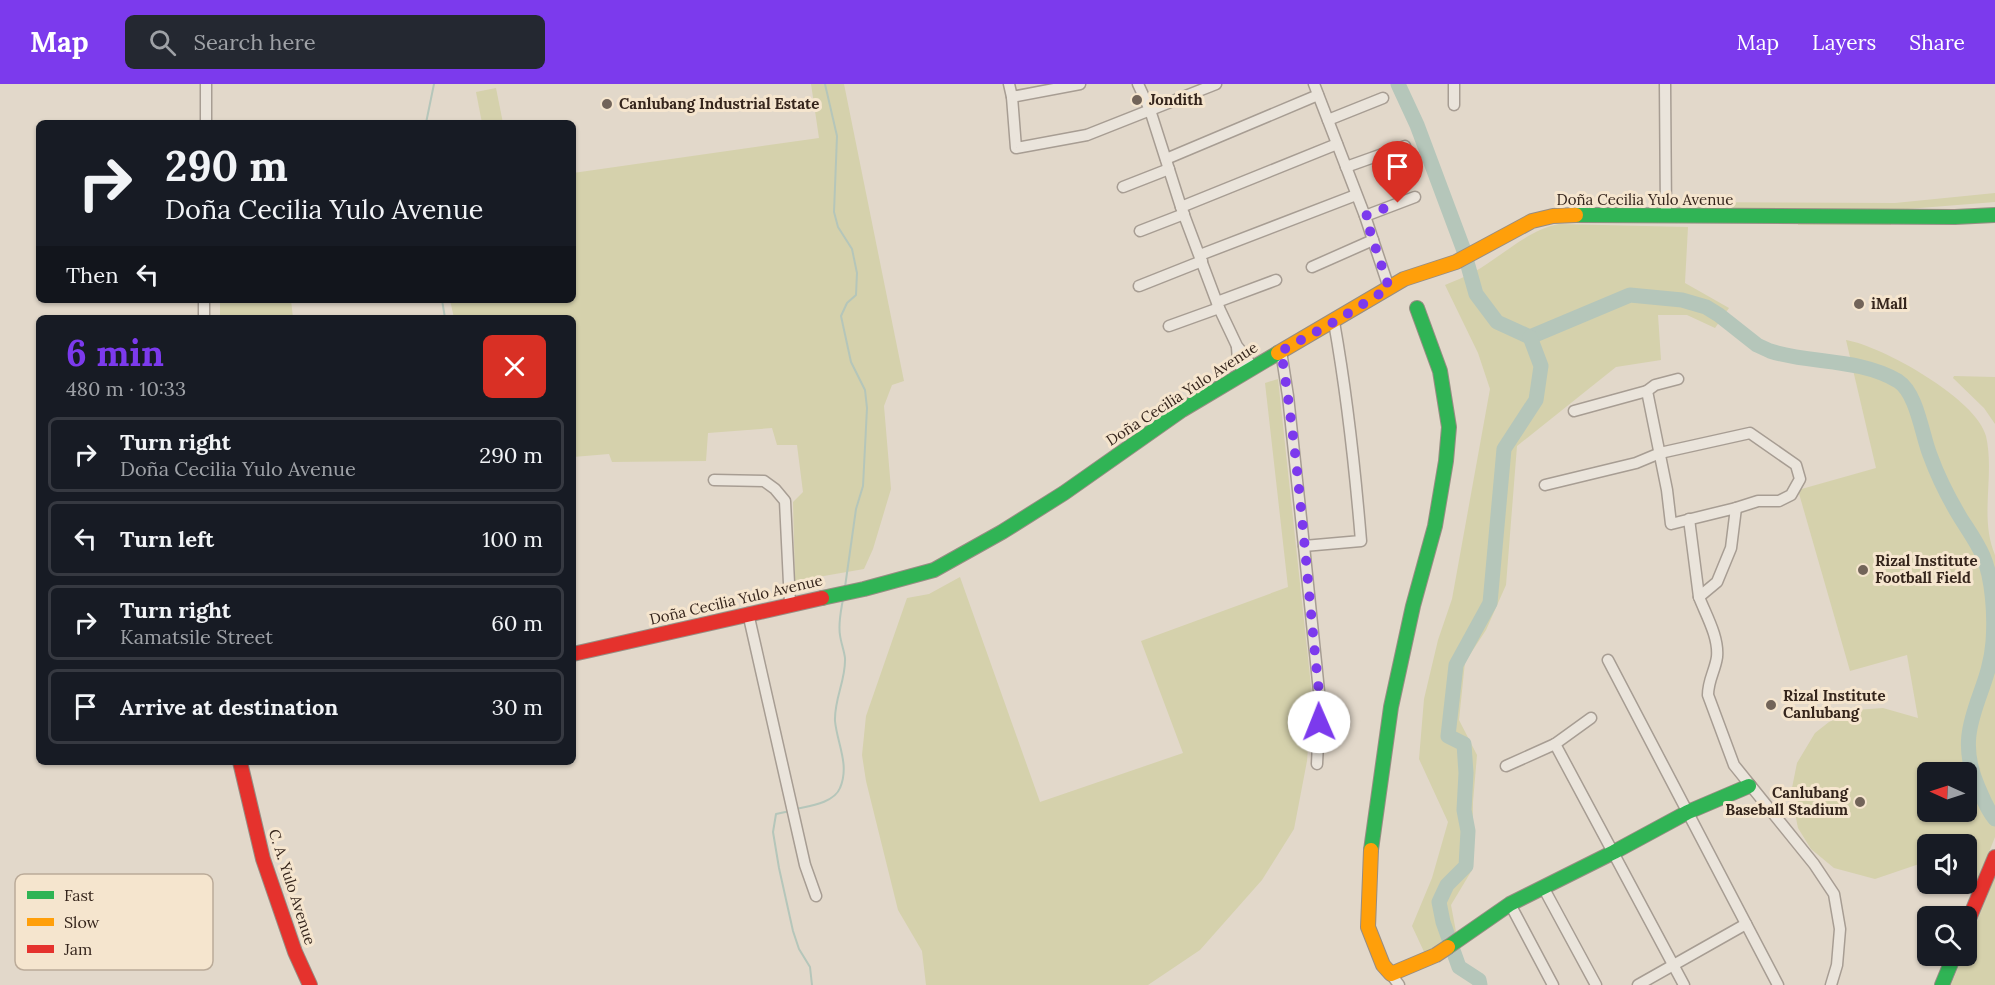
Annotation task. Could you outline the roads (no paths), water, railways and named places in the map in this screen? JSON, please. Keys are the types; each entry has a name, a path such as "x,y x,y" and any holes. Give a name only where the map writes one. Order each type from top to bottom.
{"main road":[{"name":"Doña Cecilia Yulo Avenue","path":"576,653 748,613 864,589 934,570 1002,532 1182,410 1281,351 1404,279 1456,262 1520,226 1553,216 1955,217 1995,215"},
{"path":"1417,308 1440,371 1449,427 1446,461 1434,526 1413,606 1391,707 1370,860 1368,927 1383,965 1395,980 1457,942 1510,904 1688,812 1749,786"},
{"name":"C. A. Yulo Avenue","path":"241,765 263,859 295,952 310,985"},
{"path":"1974,906 1995,857"},
{"path":"1942,985 1950,966"}],"street":[{"path":"206,84 206,120"},
{"path":"1009,84 1017,148 1087,135 1216,84"},
{"path":"1012,98 1080,84"},
{"path":"1138,84 1150,110 1218,305 1237,346 1238,361 1248,371"},
{"path":"1314,84 1365,216 1389,288"},
{"path":"1454,84 1454,105"},
{"path":"1665,84 1666,215"},
{"path":"1123,187 1318,95"},
{"path":"1328,120 1383,98"},
{"path":"1140,231 1183,210 1337,144"},
{"path":"1346,167 1405,146"},
{"path":"1139,286 1201,258 1356,195"},
{"path":"1365,216 1415,197"},
{"path":"1312,267 1373,240"},
{"path":"1168,326 1276,280"},
{"path":"1304,546 1361,541 1344,376 1334,322"},
{"path":"1281,351 1288,396 1320,701 1317,764"},
{"path":"1574,411 1647,392 1655,385 1678,379"},
{"path":"1545,485 1636,463 1660,453 1750,433 1796,465 1800,479 1791,495 1779,501 1758,501 1671,524 1667,490 1660,453 1647,392"},
{"path":"714,480 764,481 776,489 785,501 790,604"},
{"path":"1699,597 1718,582 1731,548 1736,508"},
{"path":"1689,519 1699,597 1713,633 1717,651 1717,660 1708,682 1708,695 1734,765 1814,864 1834,894 1840,929 1837,964 1831,985"},
{"path":"748,613 805,865 816,896"},
{"path":"1608,660 1778,985"},
{"path":"1506,766 1555,744 1591,718"},
{"path":"1555,744 1684,985"},
{"path":"1543,887 1596,985"},
{"path":"1510,904 1553,985"},
{"path":"1638,985 1746,924"}],"waterway":[{"path":"427,120 434,84"},
{"path":"825,84 837,136 834,212 838,227 852,249 857,273 856,295 847,303 841,316 851,362 865,390 867,408 863,486 856,509 845,587"},
{"path":"1398,84 1417,125 1463,248 1476,294 1497,322 1530,337 1630,295 1682,300 1706,307 1757,345 1770,351 1867,368 1898,381 1905,387 1914,404 1927,447 1940,479 1981,551 1989,576 1994,621 1993,642 1990,662 1974,712 1968,746 1971,766 1978,787 1987,808 1995,819"},
{"path":"442,303 444,315"},
{"path":"1480,985 1479,980 1459,967 1443,922 1439,902 1447,885 1466,866 1468,831 1464,810 1466,773 1464,744 1448,736 1456,665 1490,603 1504,449 1536,400 1541,366 1530,337"},
{"path":"796,809 821,803 832,797 837,793 843,779 843,762 835,721 836,705 845,666 839,626 843,599"},
{"path":"790,811 776,814 773,832 793,931 799,949 810,967 812,985"}],"place":[{"name":"Jondith","path":"1137,100"},
{"name":"Canlubang Industrial Estate","path":"607,104"},
{"name":"iMall","path":"1859,304"},
{"name":"Rizal Institute Football Field","path":"1863,570"},
{"name":"Rizal Institute Canlubang","path":"1771,705"},
{"name":"Canlubang Baseball Stadium","path":"1860,802"}]}
